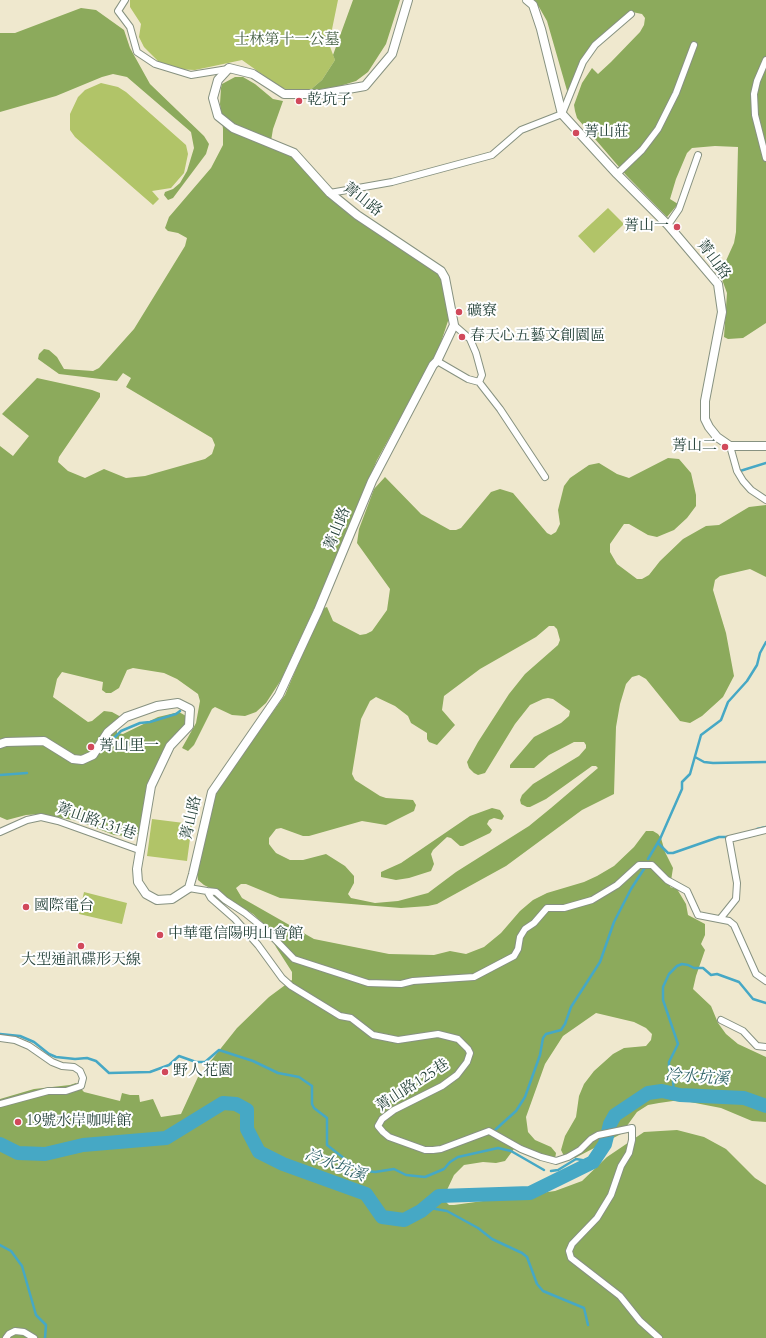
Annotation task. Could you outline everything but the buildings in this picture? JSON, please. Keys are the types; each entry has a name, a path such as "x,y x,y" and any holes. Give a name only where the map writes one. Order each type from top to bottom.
{"street":[{"path":"125,0 118,11 130,27 137,52 155,64 191,75 229,68 253,74 284,94 320,94 365,86 392,54 408,0"},
{"path":"526,0 533,5 541,29 562,114"},
{"path":"330,193 392,182 492,155 521,130 562,114 583,62 595,45 631,14"},
{"path":"616,174 642,150 658,129 676,93 694,45"},
{"path":"766,60 757,81 754,94 755,115 766,158"},
{"name":"菁山路","path":"189,888 194,874 212,792 279,696 318,611 372,481 433,365 437,361 454,326 445,278 441,270 382,233 330,193 294,153 233,128 218,116 213,98 218,80 229,68"},
{"name":"菁山路","path":"562,114 616,174 668,225 718,284 722,312 705,401 705,419 717,437 730,446"},
{"path":"668,225 679,209 698,155"},
{"path":"454,326 470,339 476,353 482,375 479,382"},
{"path":"437,361 468,379 479,382 500,409 545,477"},
{"path":"766,446 730,446 737,471 743,481 751,490 766,500"},
{"path":"0,744 6,742 44,741 73,759 82,760 93,755 108,732 126,717 157,706 178,702 190,709 189,726 170,746 151,786 137,869 138,882 146,894 157,900 172,899 189,888 216,892 266,930 294,959 368,983 401,984 413,980 474,977 514,956 518,949 520,937 525,929 534,923 548,908 564,908 592,900 617,885 639,865 652,865 667,880 687,891 698,915 729,921 734,926 756,974 766,980"},
{"name":"菁山路131巷","path":"0,832 27,820 41,818 58,821 140,850"},
{"path":"720,919 736,899 737,884 729,839 766,830"},
{"name":"菁山路125巷","path":"207,891 211,898 230,913 258,945 282,978 291,986 340,1016 351,1018 373,1035 398,1040 438,1034 458,1039 468,1049 470,1053 467,1062 457,1075 442,1086 394,1110 382,1119 378,1126 382,1132 389,1137 425,1150 433,1150 441,1149 489,1131 521,1149 541,1158 556,1160 568,1158 598,1135 632,1128 632,1140 629,1153 621,1166 611,1195 597,1218 572,1244 569,1251 571,1258 620,1296 640,1321 660,1338"},
{"path":"720,1020 743,1031 757,1046 766,1047"},
{"path":"0,1038 15,1040 29,1046 52,1062 62,1066 74,1067 80,1071 83,1078 81,1086 66,1091 48,1091 0,1104"},
{"path":"6,1338 9,1334 15,1331 24,1332 34,1338"}],"green space":[{"name":"士林第十一公墓","path":"130,0 338,0 329,44 335,60 322,80 309,91 294,92 280,87 242,60 195,70 174,69 158,61 144,47 139,37 141,24 130,7"},
{"path":"353,0 400,0 386,44 368,72 356,81 340,86 309,91 322,80 335,60 333,55"},
{"path":"532,0 766,0 766,323 743,338 728,339 724,337 727,293 720,274 734,243 736,232 738,147 715,146 692,148 687,153 676,179 670,199 678,204 667,217 626,175 577,118 574,105 582,83 592,68 598,74 611,62 640,32 644,25 645,18 642,14 632,12 588,49 576,71 568,94 547,21 539,7"},
{"path":"81,8 96,10 124,30 130,48 150,84 204,136 209,144 206,154 173,198 168,200 164,195 165,192 173,189 180,183 187,171 194,148 191,132 127,77 113,74 102,77 56,96 0,112 0,33 15,33"},
{"path":"235,77 243,77 255,84 273,99 283,101 273,129 270,147 291,156 327,195 437,272 441,279 449,318 439,348 377,460 314,609 281,680 266,703 256,712 245,716 232,715 215,707 212,709 194,745 188,751 182,748 196,723 200,701 198,694 177,679 164,673 133,668 127,670 119,688 111,693 106,693 102,690 103,682 62,672 57,679 53,697 88,722 92,721 104,711 112,712 121,717 117,733 123,734 158,717 179,712 186,716 186,722 183,729 164,752 140,831 135,837 114,835 78,821 41,814 26,815 7,820 0,817 0,446 13,456 29,436 2,414 37,378 100,393 100,397 59,457 58,462 68,471 85,478 104,469 126,478 145,476 205,459 212,454 215,445 212,438 126,387 131,378 123,373 117,381 59,374 38,359 39,354 44,349 49,350 57,357 64,369 93,371 99,368 134,329 185,246 187,238 178,233 168,231 165,228 169,217 211,168 223,145 220,104 221,88 222,84"},
{"path":"101,83 118,87 126,92 186,145 188,154 184,173 171,188 152,191 159,199 153,205 75,137 70,130 70,114 78,97 85,90"},
{"path":"608,208 624,224 594,253 578,236"},
{"path":"668,458 679,459 691,473 696,495 696,506 687,518 674,530 657,537 648,535 629,524 624,524 610,544 610,552 617,564 637,579 642,579 649,575 660,561 683,539 706,526 719,525 749,507 766,505 766,577 750,569 720,576 715,580 713,590 726,633 734,676 723,697 702,716 690,723 680,721 646,679 639,675 632,677 626,684 620,704 616,727 614,794 582,810 506,866 437,904 401,908 363,905 280,898 246,884 241,884 236,888 242,898 314,939 389,954 434,955 450,951 466,954 484,947 501,933 520,911 533,900 547,893 584,882 597,876 614,866 634,847 646,831 653,831 658,834 673,868 670,887 677,889 686,904 688,915 705,924 705,935 701,944 705,950 693,989 711,1006 718,1023 726,1034 738,1044 766,1057 766,1122 752,1121 721,1108 690,1102 673,1101 659,1103 648,1105 637,1112 621,1134 575,1158 564,1156 561,1150 565,1136 576,1117 579,1096 584,1084 594,1071 613,1054 624,1048 646,1046 651,1040 652,1034 646,1028 634,1022 596,1013 563,1036 545,1064 526,1117 528,1132 535,1140 551,1147 556,1153 555,1159 519,1147 514,1149 505,1161 464,1165 454,1175 447,1190 445,1201 449,1205 454,1205 555,1191 582,1181 607,1157 644,1132 677,1130 704,1137 726,1149 755,1178 766,1185 766,1338 0,1338 0,1099 34,1089 76,1083 84,1092 120,1101 122,1093 139,1095 140,1102 153,1099 161,1117 181,1114 198,1077 237,1028 269,997 292,980 292,972 276,947 265,925 253,914 204,885 198,880 197,873 214,794 285,695 317,620 324,608 327,607 333,621 360,635 372,631 387,610 390,589 357,543 359,529 374,489 385,477 421,514 450,530 456,530 461,528 491,492 500,489 513,493 547,533 551,535 556,532 560,524 558,510 564,486 570,478 589,465 599,463 617,474 629,478","holes":["549,626 554,626 557,629 560,640 558,645 525,674 509,694 467,762 469,768 474,773 478,775 485,773 515,724 530,705 548,698 553,699 570,711 569,716 561,723 534,737 510,765 510,768 534,768 549,755 574,742 584,742 586,748 579,756 533,784 522,795 520,800 521,804 530,807 546,799 592,766 596,766 598,768 529,826 456,872 428,893 398,901 375,903 351,898 348,894 354,883 354,876 345,866 326,854 303,860 290,860 276,853 269,844 269,838 276,829 281,828 303,836 309,836 362,821 386,825 414,811 416,805 413,800 386,798 380,796 355,780 352,774 361,719 370,701 376,697 395,706 408,716 411,723 427,733 427,739 429,742 437,745 455,725 442,710 444,696 480,669 536,637"]},
{"path":"492,808 500,810 504,816 502,820 494,818 489,820 487,824 492,830 490,833 463,846 460,846 451,838 447,837 433,850 431,854 434,864 431,871 409,878 396,880 381,877 381,872 401,863 470,816"},
{"path":"152,819 192,824 187,861 147,856"},
{"path":"84,892 127,903 122,924 79,914"}],"waterway":[{"path":"740,471 766,463"},
{"path":"648,859 660,839 682,789 682,782 690,774 701,735 721,720 728,702 747,681 757,665 760,653 766,642"},
{"path":"112,740 121,731 140,723 150,722 176,714 180,711"},
{"path":"695,757 704,762 713,763 766,762"},
{"path":"0,775 27,773"},
{"path":"757,829 766,827"},
{"path":"658,843 668,853 673,853 719,837 729,837"},
{"path":"495,1130 516,1111 525,1097 540,1055 543,1038 546,1034 561,1030 565,1024 571,1007 600,962 614,922 631,889 644,869"},
{"path":"674,1094 669,1062 678,1044 663,1000 663,987 669,974 677,966 682,964 694,968 703,968 711,975 717,974 739,982 753,999 766,1003"},
{"path":"0,1034 20,1036 34,1042 49,1054 56,1057 75,1059 87,1058 96,1061 109,1073 150,1072 169,1065 179,1056 196,1062 205,1062 219,1050 253,1061 278,1073 299,1077 312,1086 312,1104 314,1108 327,1118 327,1145 359,1170 375,1172 394,1169 406,1175 425,1177 444,1169 450,1162 458,1157 498,1148 511,1151 544,1170"},
{"name":"冷水坑溪","path":"0,1144 18,1153 45,1154 83,1145 166,1138 223,1103 236,1104 247,1110 247,1129 259,1152 283,1164 366,1194 382,1217 404,1220 421,1211 439,1196 530,1193 593,1162 605,1144 610,1124 615,1115 648,1093 662,1091 680,1095 744,1098 766,1106"},
{"path":"551,1171 558,1170 576,1159 593,1162"},
{"path":"421,1211 430,1208 447,1211 478,1228 492,1239 522,1253 527,1257 537,1284 543,1291 584,1308 588,1325"},
{"path":"0,1245 11,1251 22,1266 36,1315 46,1325 45,1338"}],"place":[{"name":"乾坑子","path":"299,101"},
{"name":"菁山莊","path":"576,133"},
{"name":"菁山一","path":"677,227"},
{"name":"礦寮","path":"459,312"},
{"name":"春天心五藝文創園區","path":"462,337"},
{"name":"菁山二","path":"725,447"},
{"name":"菁山里一","path":"91,747"},
{"name":"國際電台","path":"26,907"},
{"name":"中華電信陽明山會館","path":"160,935"},
{"name":"大型通訊碟形天線","path":"81,946"},
{"name":"野人花園","path":"165,1072"},
{"name":"19號水岸咖啡館","path":"18,1122"}]}
